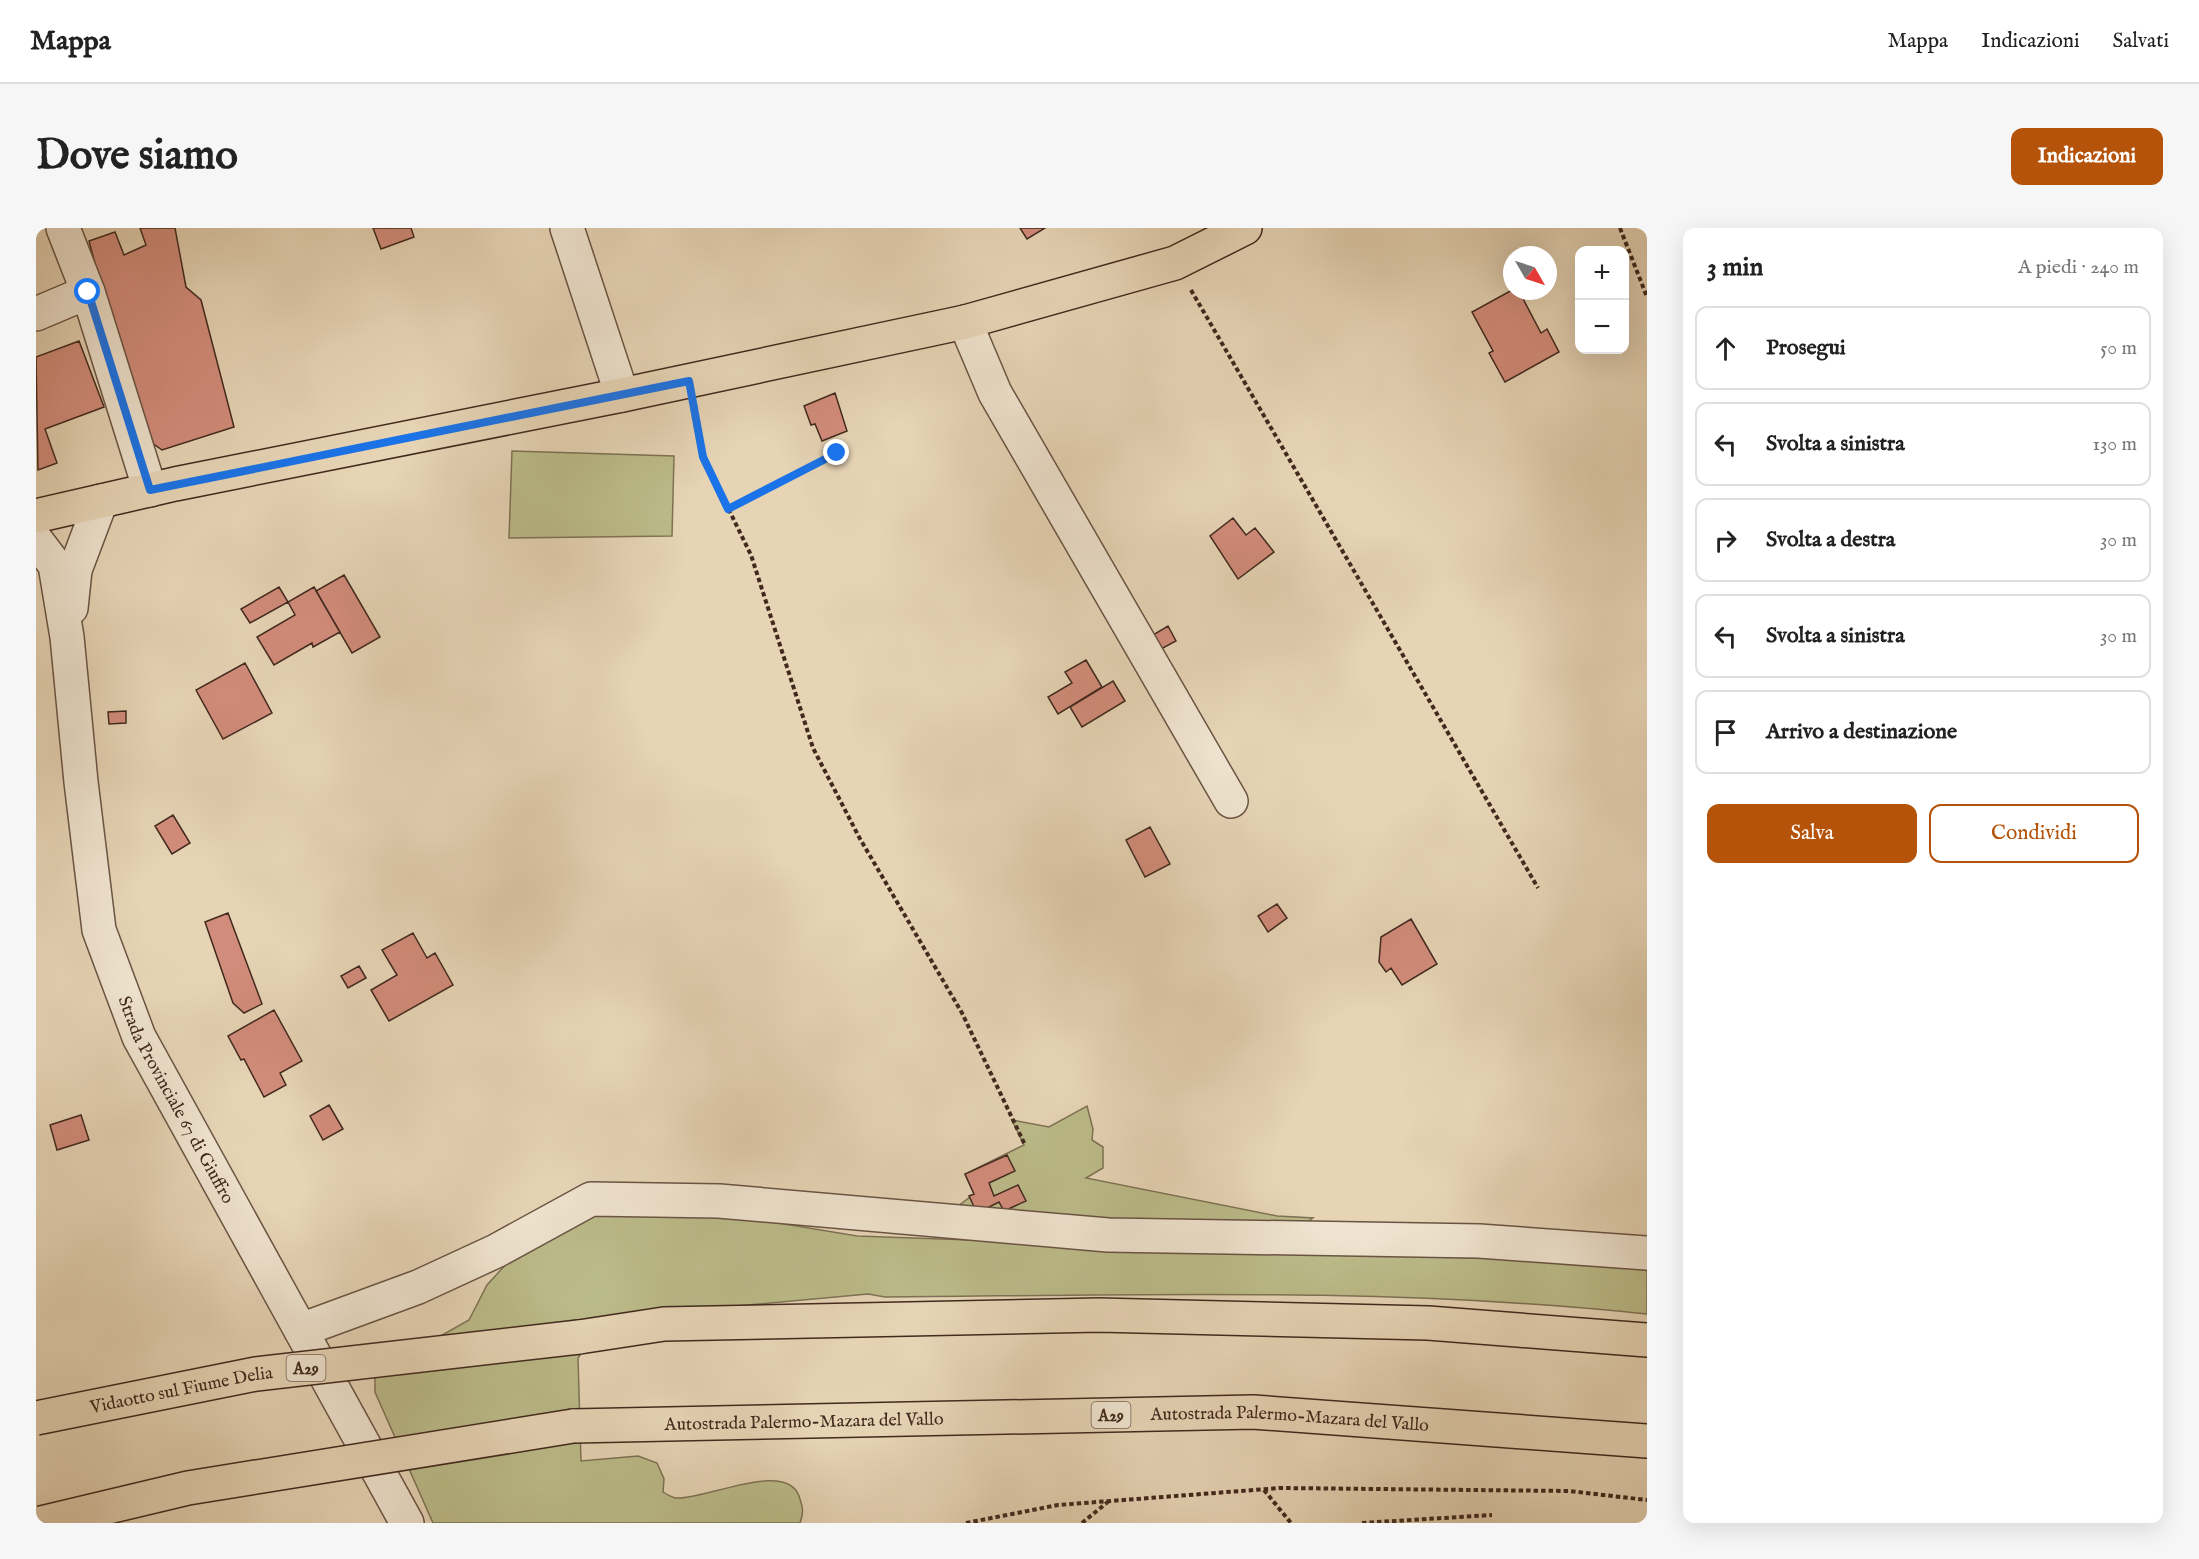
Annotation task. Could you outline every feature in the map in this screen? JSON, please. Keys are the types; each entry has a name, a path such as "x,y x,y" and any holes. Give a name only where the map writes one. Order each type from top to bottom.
{"main road":[{"path":"36,516 150,490 622,395 965,322 1176,263 1245,228"},
{"name":"Vidaotto sul Fiume Delia","path":"36,1418 256,1374 579,1337 664,1324 1099,1315 1428,1323 1647,1340"},
{"name":"Autostrada Palermo-Mazara del Vallo","path":"41,1523 188,1488 573,1426 1253,1412 1647,1442"}],"street":[{"path":"63,228 88,292 150,490"},
{"path":"567,228 622,395"},
{"path":"36,314 88,292"},
{"path":"965,322 995,393 1231,801"},
{"path":"67,637 75,570 101,501"},
{"path":"36,540 55,565 67,637"},
{"name":"Strada Provinciale 67 di Giuffro","path":"67,637 81,782 99,930 139,1037 407,1523"},
{"path":"301,1330 418,1287 496,1251 591,1199 720,1202 1108,1235 1479,1241 1647,1253"}],"path":[{"path":"1620,228 1647,297"},
{"path":"1176,263 1538,888"},
{"path":"689,381 703,457 751,555 813,748 865,847 962,1013 1025,1145"},
{"path":"728,509 837,453"},
{"path":"966,1523 1058,1505 1263,1490 1569,1491 1647,1500"},
{"path":"1263,1490 1291,1523"},
{"path":"1082,1523 1109,1502"},
{"path":"1362,1523 1492,1515"}],"green space":[{"path":"512,451 674,456 672,536 509,538"},
{"path":"1087,1106 1093,1129 1092,1140 1103,1147 1103,1168 1086,1178 1277,1216 1313,1218 1299,1228 1038,1218 958,1206 974,1194 965,1174 1024,1145 1012,1120 1049,1127"},
{"path":"607,1209 754,1219 857,1236 1647,1264 1647,1314 1552,1305 1362,1296 1171,1294 885,1297 868,1294 605,1318 578,1358 581,1461 638,1456 657,1463 664,1479 663,1492 675,1498 761,1481 778,1481 791,1486 799,1496 803,1510 800,1523 433,1523 375,1392 375,1373 469,1320 487,1285 519,1250"}],"building":[{"path":"140,228 175,228 186,287 201,300 234,427 162,450 141,435 89,241 115,232 124,255 146,245"},
{"path":"373,228 411,228 414,237 381,249"},
{"path":"1020,228 1045,228 1027,239"},
{"path":"1503,295 1503,300 1524,300 1541,333 1547,329 1559,352 1505,382 1489,353 1493,351 1472,312"},
{"path":"79,341 104,407 45,429 57,463 38,470 36,357"},
{"path":"835,393 847,431 822,441 815,424 811,425 804,406"},
{"path":"1233,518 1246,535 1255,528 1274,552 1238,579 1210,536"},
{"path":"344,575 380,637 352,653 316,591"},
{"path":"279,587 288,602 250,623 241,609"},
{"path":"314,587 340,632 313,647 312,643 274,665 257,637 295,615 288,602"},
{"path":"1168,626 1176,641 1161,649 1153,635"},
{"path":"1086,660 1102,687 1058,714 1048,697 1072,683 1065,672"},
{"path":"245,663 272,713 223,739 196,690"},
{"path":"1113,681 1125,701 1082,727 1070,707"},
{"path":"126,711 126,723 109,724 108,712"},
{"path":"173,815 190,843 172,854 155,826"},
{"path":"1150,827 1170,864 1145,877 1126,840"},
{"path":"1277,904 1287,918 1268,932 1258,916"},
{"path":"228,913 262,1004 244,1013 233,1003 205,922"},
{"path":"1411,919 1437,964 1402,985 1391,968 1386,972 1379,962 1381,937"},
{"path":"413,933 427,958 435,953 453,985 389,1021 371,990 397,975 382,950"},
{"path":"359,966 366,978 348,988 341,976"},
{"path":"274,1010 302,1061 280,1073 286,1085 264,1097 244,1059 241,1060 228,1036"},
{"path":"329,1105 343,1129 323,1140 310,1116"},
{"path":"81,1115 89,1140 57,1150 50,1125"},
{"path":"1007,1155 1015,1171 989,1183 994,1196 1018,1185 1026,1201 1004,1211 999,1202 977,1213 969,1196 974,1194 965,1174"}],"route":[{"path":"88,292 150,490 689,381 703,457 728,509 837,453"}]}
